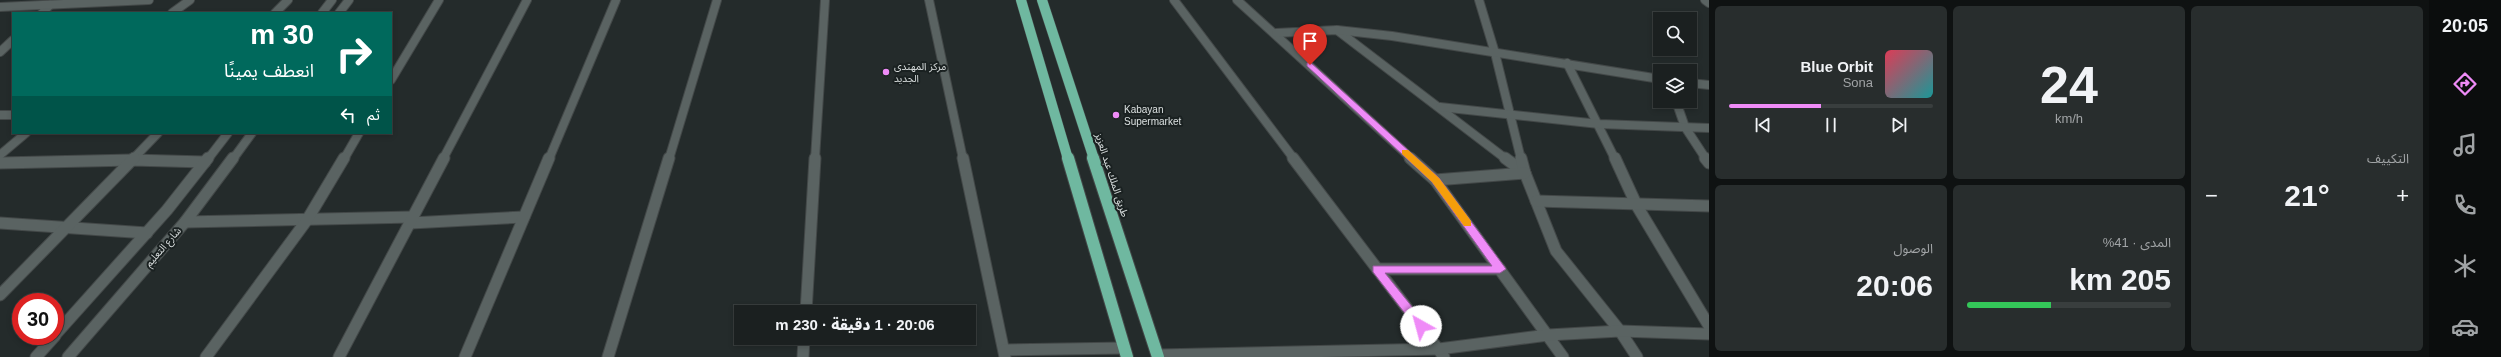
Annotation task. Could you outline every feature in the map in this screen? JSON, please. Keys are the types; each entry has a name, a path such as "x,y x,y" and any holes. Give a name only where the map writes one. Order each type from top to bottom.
{"highway":[{"path":"1021,0 1126,353"},
{"name":"طريق الملك عبد العزيز","path":"1042,0 1158,356"}],"street":[{"path":"0,7 149,0"},
{"path":"173,12 190,0"},
{"path":"276,12 288,0"},
{"path":"323,12 332,0"},
{"path":"340,12 349,0"},
{"path":"392,78 439,0"},
{"path":"339,357 527,0"},
{"path":"465,357 616,0"},
{"path":"608,357 717,0"},
{"path":"806,305 825,0"},
{"path":"930,0 1005,353 1126,353"},
{"path":"1174,0 1442,353"},
{"path":"1237,0 1276,33 1435,180 1548,334 1563,357"},
{"path":"1479,0 1495,53 1525,173 1556,251 1620,331 1637,357"},
{"path":"1705,0 1709,3"},
{"path":"43,12 50,5"},
{"path":"1276,33 1336,30 1392,36 1653,77"},
{"path":"1336,30 1440,107 1525,173"},
{"path":"0,52 12,41"},
{"path":"1568,63 1599,124 1637,206 1709,326"},
{"path":"1697,84 1709,85"},
{"path":"1440,107 1599,124 1709,128"},
{"path":"1679,108 1685,126 1709,163"},
{"path":"0,115 12,115"},
{"path":"0,155 25,134"},
{"path":"0,295 157,134"},
{"path":"64,326 147,233 227,134"},
{"name":"شارع التعليم","path":"68,357 185,222 251,134"},
{"path":"206,357 307,220 358,134"},
{"path":"0,163 132,160 205,162"},
{"path":"1435,180 1525,173"},
{"path":"1536,201 1637,206 1709,206"},
{"path":"185,222 412,220 524,217"},
{"path":"0,224 147,233"},
{"path":"1377,269 1500,269"},
{"path":"1158,356 1322,353 1442,353 1548,334 1620,331 1709,334"},
{"path":"36,357 47,345"},
{"path":"803,357 804,345"}],"slow traffic":[{"path":"1405,152 1435,180 1467,224"}],"place":[{"name":"مركز المهتدى الجديد","path":"886,72"},
{"name":"Kabayan Supermarket","path":"1116,115"}],"route":[{"path":"1310,65 1435,180 1500,269 1377,269 1421,326"}]}
